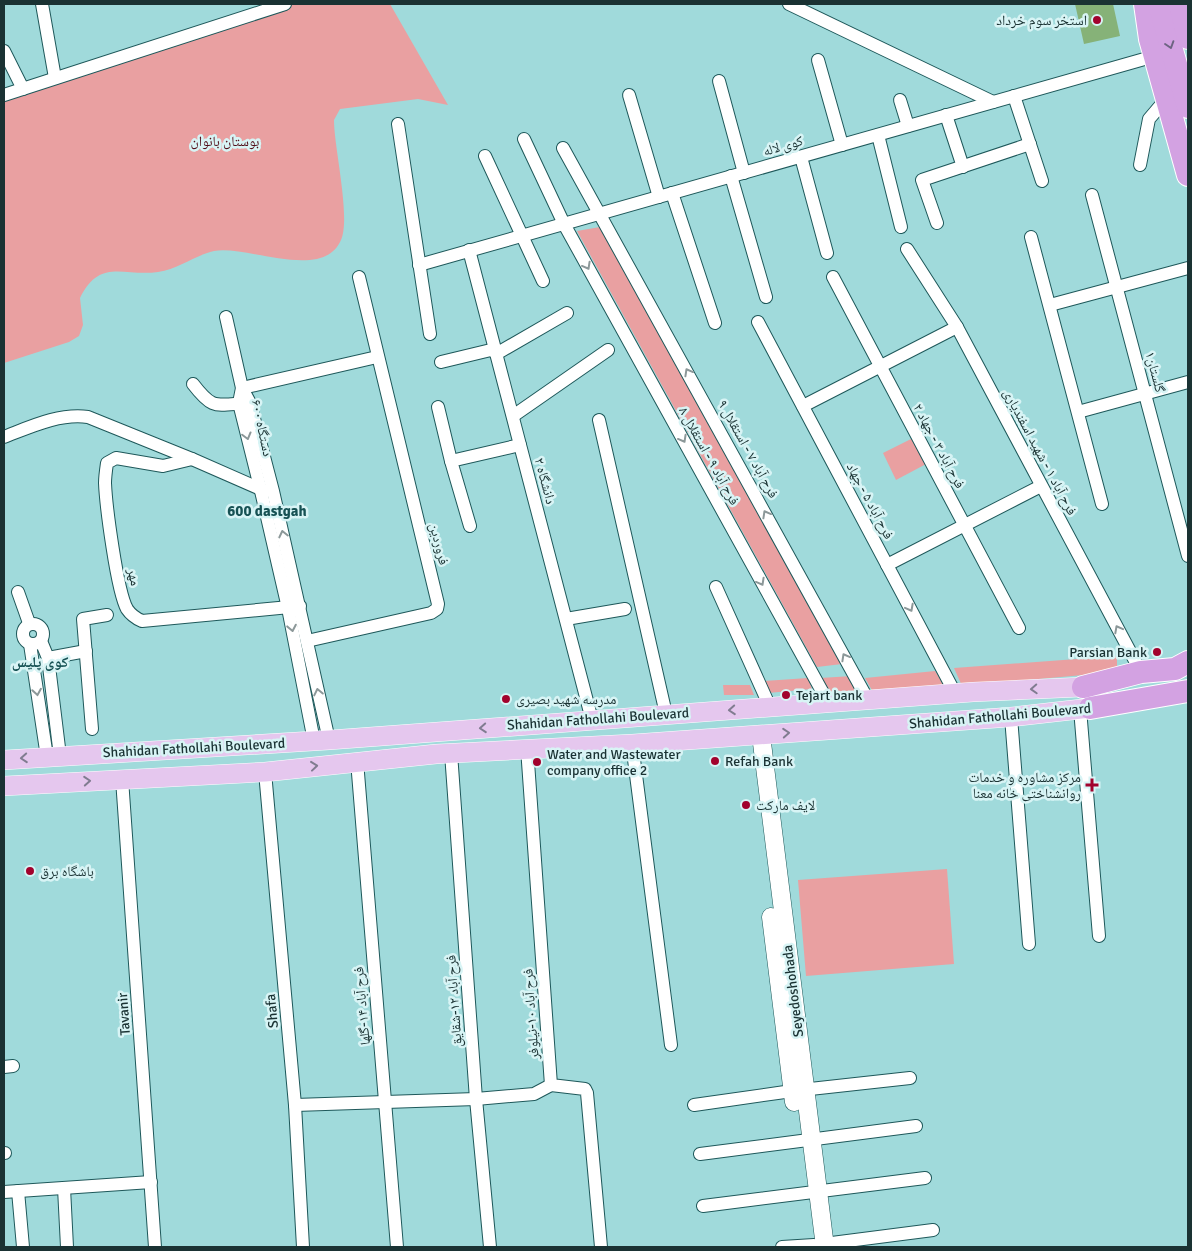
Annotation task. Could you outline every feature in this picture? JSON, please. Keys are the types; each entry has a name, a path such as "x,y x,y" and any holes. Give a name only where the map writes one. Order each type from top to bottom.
{"highway":[{"path":"1180,4 1188,38"},
{"path":"1148,5 1155,56 1175,92 1188,107"},
{"path":"1148,5 1175,92 1188,175"},
{"path":"1084,701 1185,670"},
{"name":"Shahidan Fathollahi Boulevard","path":"1084,701 1141,672 1185,670"},
{"path":"1084,701 1188,691"},
{"name":"Shahidan Fathollahi Boulevard","path":"1084,701 1188,704"}],"main road":[{"name":"Shahidan Fathollahi Boulevard","path":"4,760 321,741 955,693 1084,701"},
{"name":"Shahidan Fathollahi Boulevard","path":"4,786 122,778 265,772 357,761 451,753 632,744 1011,718 1084,701"}],"street":[{"path":"42,4 55,78"},
{"path":"4,95 285,4"},
{"path":"789,4 993,102"},
{"path":"4,51 23,88"},
{"name":"کوی لاله","path":"419,264 1155,56"},
{"path":"818,60 842,145"},
{"path":"719,81 744,173"},
{"path":"1140,165 1148,119 1175,92"},
{"path":"628,95 659,197"},
{"path":"1014,96 1042,182"},
{"path":"900,100 908,126"},
{"path":"946,116 963,167"},
{"path":"398,124 430,334"},
{"path":"878,135 901,227"},
{"name":"فرح آباد ۹ - استقلال ۸","path":"524,139 564,224 828,702"},
{"path":"937,223 922,180 1030,144"},
{"name":"فرح آباد ۷ - استقلال ۹","path":"563,148 868,700"},
{"path":"485,156 543,281"},
{"path":"801,157 828,253"},
{"path":"731,176 766,296"},
{"path":"672,193 715,323"},
{"name":"گلستان۱","path":"1092,195 1188,556"},
{"path":"1031,237 1102,504"},
{"name":"دانشگاه ۲","path":"469,250 592,720"},
{"name":"فرح آباد ۱ - شهید اسفندیاری","path":"907,250 957,327 1141,672"},
{"path":"1050,305 1188,268"},
{"path":"242,388 376,357 359,277"},
{"name":"فرح آباد ۳ - جهاد ۲","path":"833,278 1019,628"},
{"path":"441,362 496,352 567,313"},
{"name":"۶۰۰ دستگاه","path":"226,317 244,403 294,607 321,741"},
{"name":"فرح آباد ۵ - جهاد","path":"758,322 955,693"},
{"path":"803,406 957,327"},
{"path":"512,416 608,350"},
{"name":"فروردین","path":"307,641 431,613 437,609 438,604 376,357"},
{"path":"1078,412 1188,382"},
{"path":"193,384 206,401 213,404 244,403"},
{"path":"438,407 470,526"},
{"path":"4,437 74,415 100,421 267,491"},
{"path":"599,420 666,714"},
{"path":"451,461 520,444"},
{"name":"مهر","path":"192,458 170,466 116,458 107,464 105,482 112,541 126,607 135,618 142,621 294,607"},
{"path":"887,565 1041,486"},
{"path":"716,588 770,707"},
{"path":"18,592 30,623 23,632 22,637 26,643 35,642"},
{"name":"۶۰۰ دستگاه","path":"294,607 307,641 321,741"},
{"path":"566,619 625,609"},
{"path":"92,729 83,619 107,615"},
{"path":"35,642 48,658 53,756"},
{"path":"35,642 53,756"},
{"path":"48,658 86,651"},
{"path":"1084,701 1099,936"},
{"path":"1011,718 1030,944"},
{"name":"Seyedoshohada","path":"755,735 819,1246"},
{"path":"632,744 671,1045"},
{"name":"فرح آباد ۱۰-نیلوفر","path":"528,748 550,1085"},
{"name":"فرح آباد ۱۲-شقایق","path":"451,753 476,1099 490,1247"},
{"name":"فرح آباد ۱۴-گلها","path":"357,761 384,1101 398,1247"},
{"name":"Shafa","path":"265,772 295,1105 303,1247"},
{"name":"Tavanir","path":"122,778 152,1182 155,1247"},
{"path":"694,1104 910,1078"},
{"path":"295,1105 476,1099 534,1094 550,1085 585,1089 587,1093 601,1247"},
{"path":"700,1154 916,1126"},
{"path":"703,1206 925,1178"},
{"path":"4,1192 152,1182"},
{"path":"64,1188 66,1247"},
{"path":"18,1191 23,1247"},
{"path":"782,1247 819,1246 933,1230"}],"green space":[{"name":"بوستان بانوان","path":"292,4 390,4 448,105 418,99 340,109 334,120 343,199 344,229 341,240 332,252 318,259 302,260 214,251 173,268 158,272 105,273 96,277 88,285 80,298 83,325 79,336 69,342 4,363 4,97"},
{"path":"600,227 842,664 817,667 577,231"},
{"path":"915,437 928,463 896,480 883,453"},
{"path":"1117,656 1117,672 962,686 954,668"},
{"path":"935,671 944,685 873,692 865,678"},
{"path":"852,676 857,691 828,693 820,678"},
{"path":"808,678 812,689 768,693 764,681"},
{"path":"723,685 750,685 754,695 724,695"},
{"path":"947,869 954,964 806,976 798,880"}],"shaded area":[{"name":"استخر سوم خرداد","path":"1075,4 1113,4 1120,36 1084,44"}],"place":[{"name":"استخر سوم خرداد","path":"1097,20"},
{"name":"Parsian Bank","path":"1157,652"},
{"name":"Tejart bank","path":"786,695"},
{"name":"مدرسه شهید بصیری","path":"506,699"},
{"name":"Refah Bank","path":"715,761"},
{"name":"Water and Wastewater company office 2","path":"537,762"},
{"name":"مرکز مشاوره و خدمات روانشناختی خانه معنا","path":"1092,785"},
{"name":"لایف مارکت","path":"746,805"},
{"name":"باشگاه برق","path":"30,871"}],"district":[{"name":"600 dastgah","path":"267,511"},
{"name":"کوی پلیس","path":"40,662"}]}
